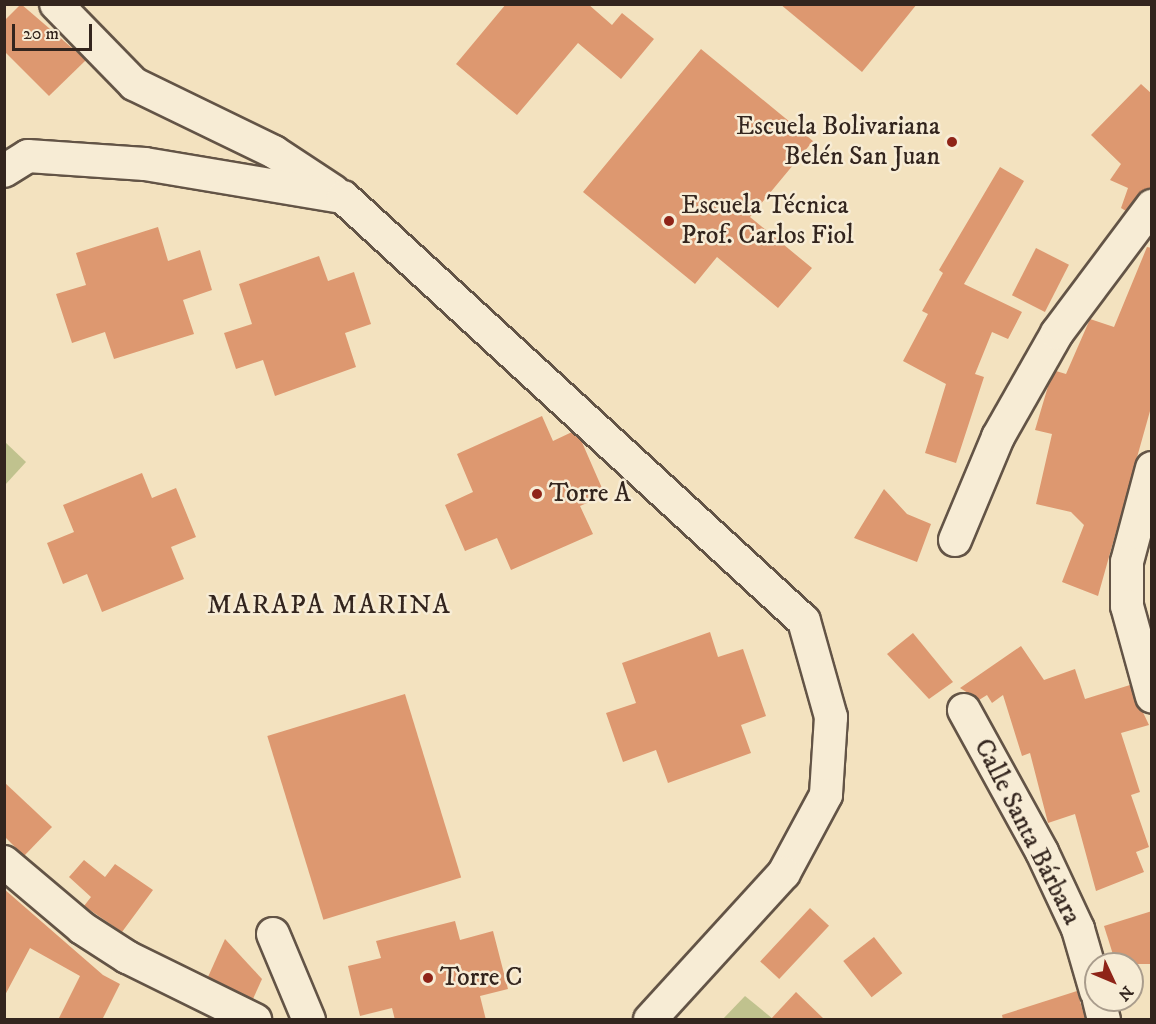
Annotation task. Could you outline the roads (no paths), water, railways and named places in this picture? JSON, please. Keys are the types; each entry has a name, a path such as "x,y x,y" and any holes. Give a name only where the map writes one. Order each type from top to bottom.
{"street":[{"path":"56,4 134,84 274,152 343,197 804,621 831,717 826,795 784,873 650,1020"},
{"path":"4,171 28,156 145,164 343,197"},
{"path":"955,540 998,437 1057,333 1152,206"},
{"path":"1152,468 1127,562 1127,606 1152,697"},
{"name":"Calle Santa Bárbara","path":"964,710 1042,852 1078,929 1085,952"},
{"path":"4,862 82,928 127,957 255,1020"},
{"path":"273,934 309,1020"}],"place":[{"name":"Escuela Bolivariana Belén San Juan","path":"952,142"},
{"name":"Escuela Técnica Prof. Carlos Fiol","path":"669,221"},
{"name":"Torre A","path":"537,494"},
{"name":"Torre C","path":"428,978"}],"district":[{"name":"MARAPA MARINA","path":"329,606"}]}
